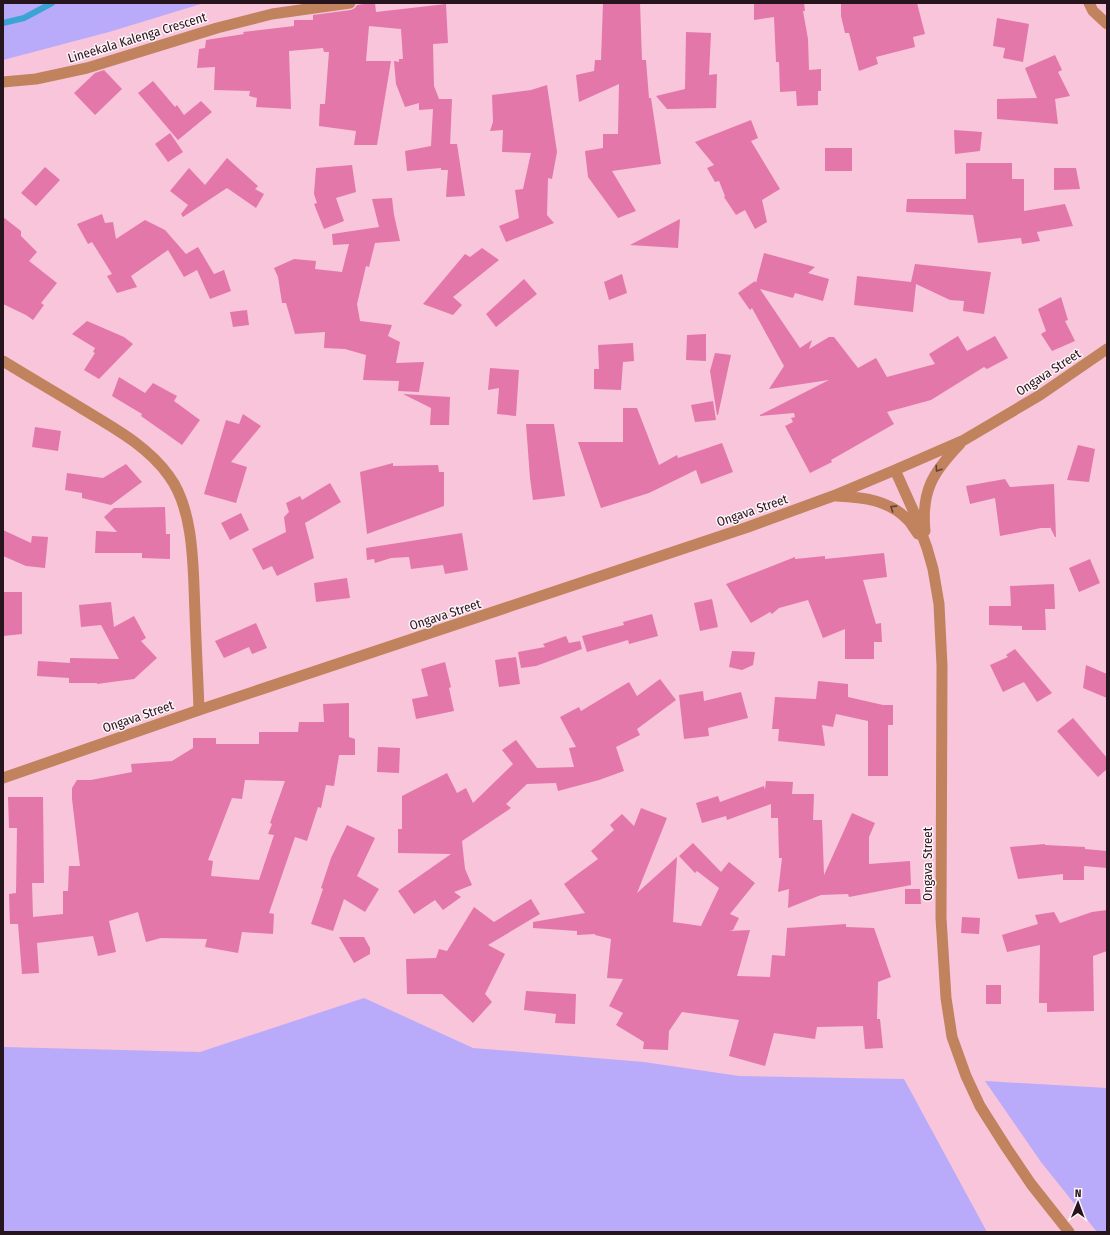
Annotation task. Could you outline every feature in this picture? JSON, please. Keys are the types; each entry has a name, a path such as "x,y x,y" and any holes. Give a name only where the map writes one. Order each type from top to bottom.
{"street":[{"name":"Lineekala Kalenga Crescent","path":"3,82 36,79 87,68 216,28 272,14 350,3"},
{"path":"1089,3 1093,11 1107,24"},
{"name":"Ongava Street","path":"3,778 199,710 748,527 833,496 964,440 1040,395 1107,350"},
{"path":"3,361 118,430 140,446 157,462 169,476 176,488 183,504 192,551 199,710"},
{"path":"927,548 924,512 929,485 935,473 945,460 964,440"},
{"name":"Ongava Street","path":"894,470 913,510 927,548 933,569 939,604 942,666 941,918 946,998 952,1037 966,1076 980,1106 1019,1166 1069,1232"},
{"path":"833,496 857,497 888,505 909,521 927,548"}],"shaded area":[{"path":"3,3 204,3 109,32 3,60"},
{"path":"364,998 473,1048 644,1062 739,1076 904,1079 987,1232 3,1232 3,1047 200,1052"},
{"path":"985,1081 1107,1088 1107,1232 1097,1232 1041,1162"}],"building":[{"path":"375,3 376,12 446,4 448,43 433,44 434,86 439,99 452,99 450,144 457,144 465,196 446,197 448,170 441,170 441,168 407,171 405,151 431,146 433,109 419,110 419,103 405,107 396,84 394,61 399,62 399,59 403,59 401,29 369,26 366,61 391,61 377,145 354,145 356,131 319,126 320,104 325,104 329,52 324,52 323,48 289,51 291,109 256,107 257,98 249,96 250,91 214,90 215,67 197,68 199,49 205,48 206,40 244,34 243,32 294,26 294,20 313,20 313,15 351,10 357,5"},
{"path":"603,3 640,3 642,60 646,60 649,98 651,98 661,164 612,171 636,211 618,218 588,177 585,151 603,148 603,134 618,134 619,84 579,102 576,75 594,71 595,60 601,60"},
{"path":"754,3 804,3 805,11 803,11 808,39 809,70 821,69 821,91 818,91 818,105 797,106 796,91 780,92 779,62 776,62 774,17 754,20"},
{"path":"841,3 917,3 925,34 913,37 915,47 876,57 878,64 859,71 849,33 845,33 841,16"},
{"path":"997,18 1029,24 1023,62 1003,58 1005,48 993,46"},
{"path":"686,32 711,33 709,75 717,74 716,108 667,109 656,96 685,89"},
{"path":"1055,55 1062,70 1058,72 1070,96 1055,99 1058,124 997,119 997,99 1037,98 1025,68"},
{"path":"104,70 122,89 95,115 74,93 95,73"},
{"path":"153,81 175,107 177,105 184,115 201,101 212,112 178,140 138,93"},
{"path":"547,85 557,152 552,179 548,178 547,215 554,223 506,242 499,226 519,218 515,190 523,189 531,153 502,152 503,130 490,131 493,122 492,95 531,90"},
{"path":"751,120 758,138 751,141 780,189 762,200 767,222 755,229 745,210 736,215 724,197 725,196 719,181 715,182 707,168 714,165 695,142"},
{"path":"954,130 982,132 980,151 955,154"},
{"path":"170,133 183,152 168,162 155,144"},
{"path":"825,148 852,148 852,171 825,171"},
{"path":"227,158 258,186 255,189 264,194 256,208 227,188 183,217 181,214 188,205 170,191 189,168 205,185"},
{"path":"966,163 1012,163 1012,179 1024,179 1024,211 1065,204 1073,226 1037,232 1040,241 1022,244 1021,238 978,243 973,215 906,212 907,199 966,199"},
{"path":"352,165 356,192 336,198 344,221 324,229 314,204 317,203 314,194 316,168"},
{"path":"45,167 60,180 36,206 21,193"},
{"path":"1054,168 1076,168 1080,189 1054,190"},
{"path":"392,198 400,241 375,243 369,267 366,266 357,304 360,321 392,325 388,336 400,342 396,363 424,362 419,392 398,391 399,381 363,380 366,355 345,349 324,348 325,332 295,334 286,303 282,303 278,277 274,268 294,259 316,261 315,269 342,272 349,244 333,245 332,234 379,227 372,199"},
{"path":"102,214 105,223 113,222 116,239 145,220 165,230 186,254 198,247 214,274 224,270 231,291 210,299 197,270 184,277 168,250 131,276 137,287 117,293 107,276 112,274 92,242 88,244 77,224"},
{"path":"3,217 21,231 21,236 37,252 29,261 57,283 41,303 44,305 33,320 3,304"},
{"path":"680,219 678,248 630,245"},
{"path":"482,248 499,260 453,297 462,305 453,315 423,304 465,254 470,257"},
{"path":"764,253 815,267 808,273 829,279 823,301 795,293 793,298 760,289 800,348 812,340 809,349 829,337 834,337 858,368 876,358 887,377 935,364 929,354 958,336 967,351 995,336 1008,358 987,369 984,367 931,400 887,412 894,424 831,460 832,462 810,473 785,426 793,422 791,418 795,417 794,413 760,415 829,380 769,389 784,366 752,308 750,310 738,293 755,281 756,283"},
{"path":"915,264 991,272 984,314 963,311 964,301 950,300 916,284 913,312 854,305 857,276 911,282"},
{"path":"622,274 627,293 609,300 604,282"},
{"path":"524,279 537,294 496,327 486,314"},
{"path":"1061,297 1068,320 1065,321 1075,341 1052,351 1041,334 1046,331 1038,309"},
{"path":"247,310 249,325 233,327 230,312"},
{"path":"87,321 124,337 133,344 99,379 84,370 95,353 93,352 95,348 72,334"},
{"path":"706,334 706,361 686,360 687,335"},
{"path":"633,343 634,361 623,362 621,390 594,389 594,369 599,369 598,345"},
{"path":"715,353 731,355 718,415 710,371"},
{"path":"490,368 519,370 516,416 497,414 499,388 488,390"},
{"path":"119,377 145,393 153,383 177,396 174,401 200,420 182,445 141,416 142,414 112,396"},
{"path":"403,394 450,397 449,425 430,425 431,408"},
{"path":"713,401 716,420 695,422 691,405"},
{"path":"623,408 637,408 659,465 677,455 678,458 722,443 733,472 701,484 696,470 649,493 601,508 578,442 623,442"},
{"path":"243,414 261,426 231,462 247,467 236,503 204,494 226,420 239,424"},
{"path":"526,424 554,424 565,496 533,500"},
{"path":"35,427 61,431 58,451 32,447"},
{"path":"1078,445 1095,449 1089,482 1067,480"},
{"path":"393,463 393,466 438,465 439,472 444,472 444,506 367,534 360,472"},
{"path":"126,464 142,482 111,505 82,498 82,493 65,490 67,473 103,478"},
{"path":"1005,479 1010,487 1054,484 1056,537 1050,528 1041,528 1000,536 995,498 970,504 966,486"},
{"path":"330,483 341,502 305,523 314,558 277,576 272,566 263,570 252,549 286,532 284,517 289,512 286,503 300,496 302,500"},
{"path":"165,507 166,534 170,534 170,559 142,558 142,553 95,553 96,531 117,532 104,517 114,508"},
{"path":"241,513 249,530 230,540 221,523"},
{"path":"3,530 31,543 32,536 48,537 45,568 26,566 3,556"},
{"path":"462,533 468,570 445,574 443,565 411,569 409,557 391,558 375,563 374,559 367,560 366,548"},
{"path":"884,553 887,577 863,580 876,624 881,623 882,642 874,642 874,659 845,659 845,629 823,638 808,600 779,608 772,614 770,612 751,623 726,584 795,557 795,559 825,556 825,559"},
{"path":"1090,559 1100,583 1079,592 1069,568"},
{"path":"347,578 350,598 316,602 314,583"},
{"path":"1054,584 1055,609 1045,609 1046,630 1022,630 1022,626 989,625 989,606 1011,606 1010,586"},
{"path":"3,592 22,592 22,634 3,636"},
{"path":"712,599 718,627 700,631 694,603"},
{"path":"111,602 114,627 134,616 146,638 141,641 157,658 134,679 97,684 69,683 69,678 37,676 38,661 70,663 70,658 119,659 101,625 81,627 79,605"},
{"path":"652,614 658,636 629,644 628,640 587,652 582,636 624,625 623,622"},
{"path":"256,623 267,648 252,654 249,647 224,658 215,641"},
{"path":"566,636 569,643 580,641 582,649 536,666 521,668 518,652 545,647 543,644"},
{"path":"1015,649 1052,693 1037,702 1024,682 1003,692 990,665 1008,657 1006,655"},
{"path":"732,651 755,652 753,665 742,670 729,667"},
{"path":"516,657 520,684 499,687 495,660"},
{"path":"445,662 451,687 449,688 454,711 416,719 412,699 428,696 421,669"},
{"path":"1086,665 1107,674 1107,698 1083,688"},
{"path":"660,679 676,700 637,729 640,735 616,747 624,771 599,780 558,791 556,783 527,784 506,804 511,808 462,841 465,869 472,885 454,892 461,897 443,910 435,900 414,914 398,891 451,854 398,853 398,829 402,829 402,796 447,773 457,793 466,788 473,803 513,764 502,750 516,740 537,768 574,767 569,748 576,747 560,717 579,707 581,711 629,682 637,696"},
{"path":"818,681 848,684 848,697 883,705 893,705 893,725 888,725 888,776 868,776 868,721 836,714 833,727 822,725 825,746 778,741 779,729 772,729 775,697 816,699"},
{"path":"703,691 704,701 741,692 748,718 708,728 709,736 684,739 679,695"},
{"path":"349,703 349,737 355,739 355,755 339,755 334,786 326,785 321,808 318,807 307,841 295,837 269,913 274,914 273,934 242,932 238,953 205,947 207,939 161,938 146,942 138,912 109,921 116,952 98,956 93,936 37,943 39,973 22,974 18,924 10,924 9,894 16,893 17,828 9,828 8,797 43,797 44,883 32,883 33,917 63,914 63,891 68,891 69,866 80,866 72,799 72,788 77,780 91,780 132,772 131,764 172,761 193,748 193,738 216,738 216,744 259,744 259,732 298,732 299,722 324,722 323,704","holes":["245,780 285,781 270,823 272,824 268,834 274,835 259,880 211,876 213,861 208,860 232,798 242,799"]},
{"path":"1073,718 1107,758 1107,769 1098,777 1057,731"},
{"path":"378,747 400,748 399,773 377,772"},
{"path":"766,781 793,782 792,794 814,794 813,820 822,820 824,875 852,813 875,823 869,837 869,864 910,861 911,885 849,897 848,894 821,895 788,908 789,889 778,892 782,858 779,858 778,818 771,818 771,804 727,820 726,816 702,823 696,803 718,796 720,802 764,786 765,790"},
{"path":"641,808 667,818 637,893 677,857 673,922 701,926 719,888 697,871 695,873 679,856 693,843 721,872 729,862 755,883 730,914 739,918 733,930 729,931 750,930 737,976 770,977 772,955 785,956 787,928 846,924 846,927 874,928 891,977 878,982 877,1019 880,1019 883,1048 865,1049 863,1026 817,1027 815,1039 774,1033 765,1066 729,1056 739,1020 682,1012 669,1031 668,1050 643,1049 644,1042 616,1025 623,1013 609,1006 623,979 607,978 611,939 595,934 577,935 577,931 533,928 533,922 585,913 564,884 598,859 591,851 614,830 610,825 622,814 634,826"},
{"path":"347,825 375,838 357,876 379,889 365,912 344,899 333,931 311,924 323,889 321,888 331,858"},
{"path":"1045,844 1085,847 1085,849 1107,851 1107,868 1084,866 1084,880 1063,880 1063,874 1018,879 1010,847"},
{"path":"905,889 920,889 921,904 905,904"},
{"path":"531,899 540,914 488,945 505,954 485,994 492,1002 473,1023 442,994 407,994 406,959 436,958 439,949 447,951 474,907 494,922"},
{"path":"1107,910 1107,951 1093,956 1094,1011 1047,1012 1047,1003 1039,1003 1040,945 1007,952 1002,935 1038,924 1035,915 1054,912 1060,923 1092,912"},
{"path":"962,917 980,918 979,934 961,933"},
{"path":"339,937 364,937 370,948 370,954 354,963"},
{"path":"986,985 1001,985 1001,1004 986,1004"},
{"path":"526,991 576,994 575,1024 555,1023 556,1014 524,1010"}],"waterway":[{"path":"3,23 24,18 52,3"}]}
